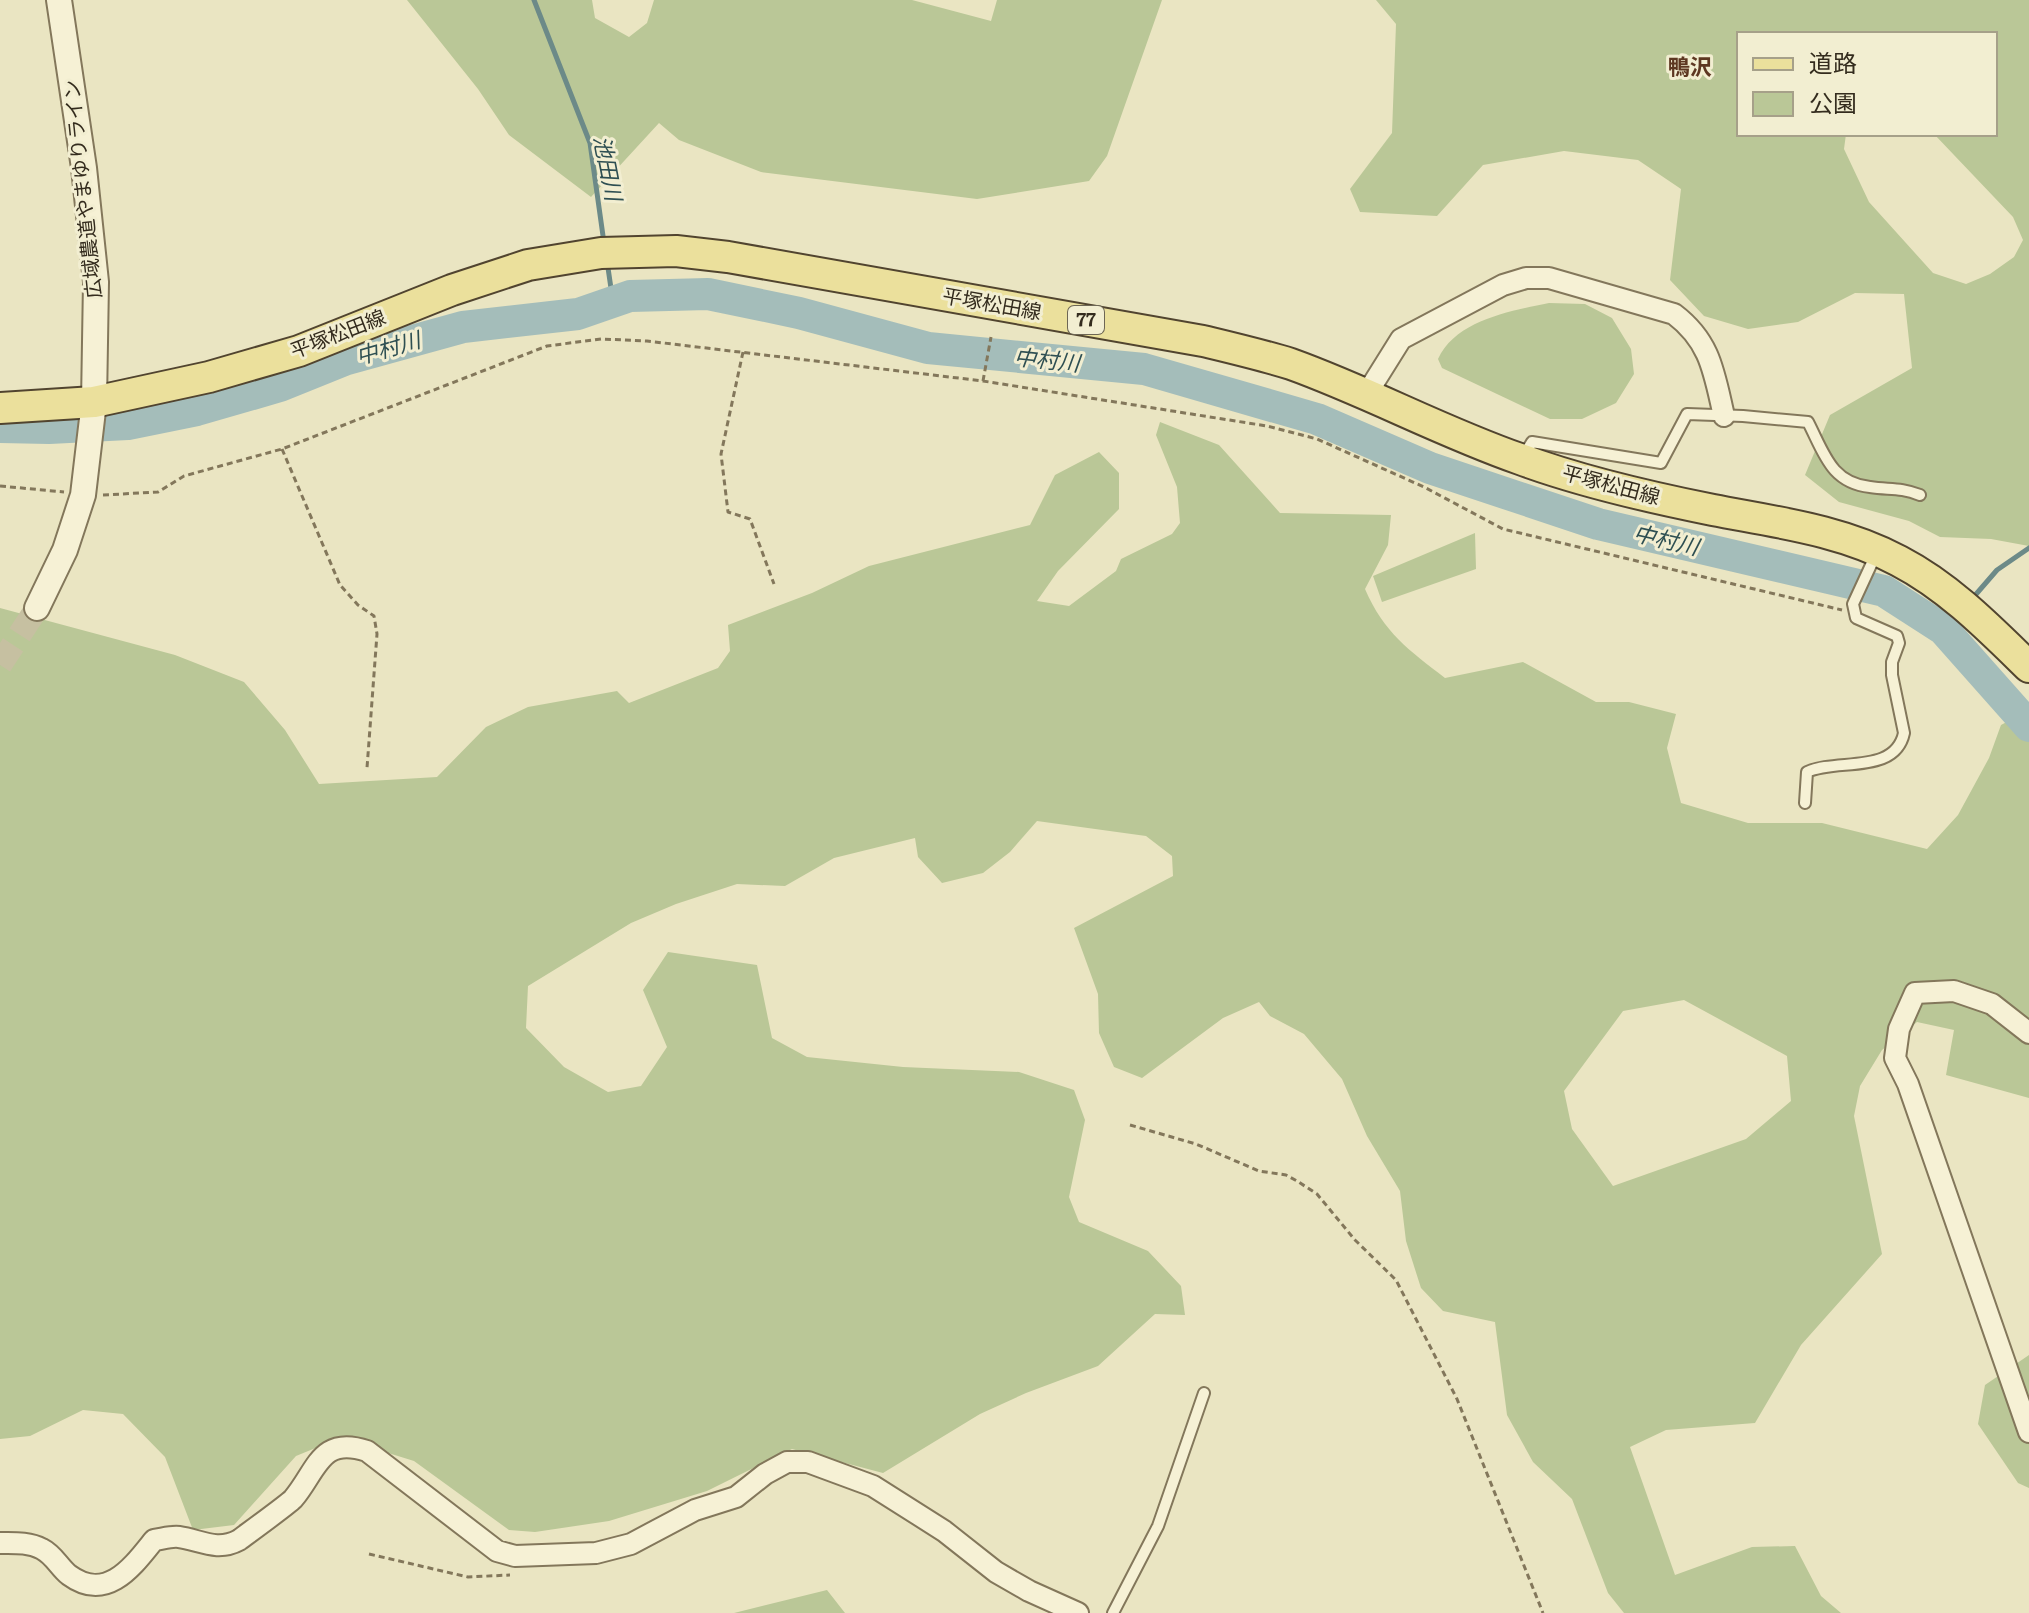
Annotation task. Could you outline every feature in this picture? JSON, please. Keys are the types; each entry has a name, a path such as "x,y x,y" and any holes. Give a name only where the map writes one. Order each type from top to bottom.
{"main road":[{"name":"平塚松田線","path":"0,408 94,410 299,351 452,290 528,265 601,253 676,251 744,259 1203,341 1290,364 1521,460 1660,499 1795,526 1874,558 1910,567 1976,615 2029,667"}],"street":[{"name":"広域農道やまゆりライン","path":"37,608 65,550 83,492 94,410 96,282 84,168 59,0"},
{"path":"1366,395 1401,339 1503,285 1526,278 1549,278 1674,314 1690,326 1710,359 1724,416"},
{"path":"2029,1033 1992,1004 1954,991 1915,993 1899,1029 1895,1058 1908,1084 2029,1432"},
{"path":"0,1543 22,1542 42,1549 53,1556 68,1574 81,1581 97,1585 112,1582 127,1573 154,1540 177,1536 204,1545 222,1546 237,1541 292,1500 322,1456 338,1448 355,1447 367,1451 497,1551 515,1556 596,1553 631,1544 695,1510 736,1497 765,1474 787,1462 808,1462 873,1486 944,1531 996,1572 1078,1613"}],"lane":[{"path":"1521,460 1532,442 1661,463 1687,414 1808,422 1833,470 1847,482 1869,487 1902,488 1920,495"},
{"path":"1805,803 1807,772 1818,766 1869,763 1896,752 1902,742 1904,733 1892,675 1892,662 1899,643 1897,636 1856,618 1853,604 1874,558"},
{"path":"1113,1613 1158,1526 1204,1393"}],"path":[{"path":"983,381 991,337"},
{"path":"0,486 83,492 158,492 184,476 282,449 547,346 601,339 647,341 983,381 1267,426 1317,439 1424,487 1503,529 1842,610 1853,604"},
{"path":"743,352 721,454 728,512 750,519 774,584"},
{"path":"282,449 340,585 358,605 374,616 377,634 367,768"},
{"path":"1130,1125 1196,1144 1259,1171 1286,1175 1297,1181 1317,1194 1355,1240 1396,1280 1457,1399 1543,1613"},
{"path":"369,1554 468,1577 515,1574"}],"green space":[{"path":"407,0 592,0 595,18 629,37 647,23 654,0 912,0 991,21 997,0 1162,0 1107,156 1089,181 977,199 761,172 679,140 659,123 591,197 509,135 478,89"},
{"path":"1376,0 2029,0 2029,546 1991,539 1940,537 1909,521 1839,502 1805,475 1830,415 1912,368 1904,294 1855,293 1798,322 1748,329 1704,316 1670,280 1681,189 1638,160 1564,151 1483,165 1437,216 1360,212 1350,189 1392,133 1396,24","holes":["1737,32 1997,32 1997,136 1936,136 2013,217 2023,240 2014,257 1990,274 1966,284 1933,273 1869,202 1844,149 1846,136 1737,136"]},
{"path":"1549,303 1585,304 1612,318 1631,349 1634,374 1616,403 1582,419 1550,419 1442,368 1438,359 1446,346 1471,326 1502,314"},
{"path":"1160,422 1219,445 1280,513 1391,515 1388,545 1365,589 1389,629 1445,678 1523,662 1596,702 1629,702 1676,714 1667,748 1681,803 1748,823 1822,823 1927,849 1958,815 1989,758 2001,725 2029,710 2029,1098 1946,1075 1954,1030 1917,1022 1882,1050 1860,1086 1854,1116 1882,1254 1801,1345 1755,1423 1666,1430 1630,1447 1675,1575 1752,1547 1795,1546 1821,1596 1841,1613 1624,1613 1608,1593 1572,1499 1533,1462 1507,1415 1495,1322 1443,1311 1421,1288 1406,1241 1400,1191 1367,1136 1342,1079 1304,1034 1270,1016 1259,1002 1223,1018 1142,1078 1114,1067 1099,1033 1098,994 1074,928 1173,876 1172,856 1146,836 1037,821 1010,852 983,873 942,883 918,857 915,838 834,858 785,886 737,884 676,904 631,923 528,986 526,1028 564,1067 608,1092 641,1086 667,1047 643,990 668,952 757,965 772,1038 807,1057 903,1067 1019,1072 1074,1090 1085,1120 1069,1197 1079,1222 1148,1251 1181,1286 1185,1315 1155,1314 1098,1366 980,1414 883,1473 792,1449 707,1491 609,1521 535,1532 509,1530 414,1461 340,1438 296,1456 234,1525 193,1530 165,1457 123,1414 83,1410 30,1436 0,1439 0,608 175,655 244,682 285,730 319,784 437,777 486,727 528,707 617,691 629,703 718,668 730,651 728,625 812,593 869,566 1030,525 1055,475 1099,452 1119,473 1119,509 1058,571 1037,601 1069,606 1116,571 1121,559 1172,534 1180,523 1177,487 1156,435","holes":["1684,1000 1787,1056 1791,1101 1746,1139 1613,1186 1572,1129 1564,1091 1623,1011"]},
{"path":"1475,533 1476,569 1382,602 1373,576"},
{"path":"2029,1355 2029,1488 2018,1483 1978,1424 1985,1385"},
{"path":"827,1590 845,1613 734,1613"}],"waterway":[{"name":"池田川","path":"534,0 590,143 604,243"},
{"name":"池田川","path":"607,261 613,302"},
{"name":"中村川","path":"0,427 128,424 197,410 280,386 347,359 463,327 578,314 630,296 708,294 799,313 928,348 1144,369 1317,419 1430,468 1598,524 1884,591 1943,629 2029,726"},
{"path":"1971,600 1997,570 2029,548"},
{"path":"1943,629 1959,614"}],"tunnel":[{"path":"0,665 37,608"}],"district":[{"name":"鴨沢","path":"1690,67"}]}
